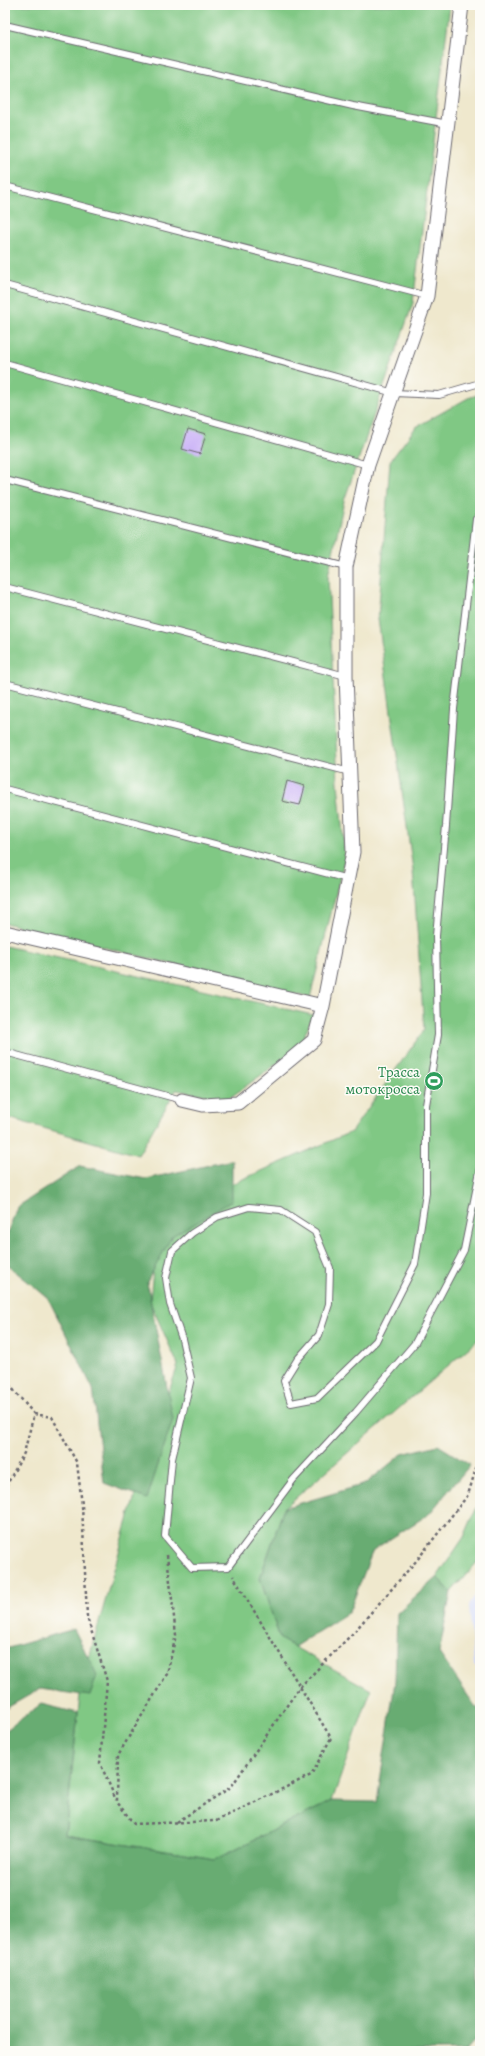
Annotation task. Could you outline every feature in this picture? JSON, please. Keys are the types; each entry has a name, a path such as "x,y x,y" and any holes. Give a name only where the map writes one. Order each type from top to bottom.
{"street":[{"path":"182,1100 203,1105 238,1102 314,1040 323,1006 353,852 346,676 346,567 368,465 427,296 462,5"},
{"path":"5,932 323,1006"}],"lane":[{"path":"5,25 353,106 448,124"},
{"path":"5,186 427,296"},
{"path":"5,285 394,393 439,395 480,383"},
{"path":"5,363 368,465"},
{"path":"5,480 346,567"},
{"path":"480,515 476,519 454,709 446,826 436,936 438,1035 426,1105 426,1193 415,1264 376,1341 317,1398 291,1403 284,1381 297,1360 319,1335 329,1304 330,1268 315,1232 281,1210 249,1207 217,1217 192,1233 172,1251 166,1278 170,1304 182,1339 191,1378 172,1459 165,1536 192,1568 228,1567 293,1480 356,1412 415,1343 464,1250 480,1171"},
{"path":"5,586 346,676"},
{"path":"5,683 350,772"},
{"path":"5,789 348,879"},
{"path":"5,1052 182,1100"}],"path":[{"path":"5,1380 34,1414 52,1417 77,1464 82,1505 86,1617 107,1682 100,1763 117,1802 134,1824 216,1821 311,1775 331,1738 299,1688 228,1567"},
{"path":"5,1488 24,1453 34,1414"},
{"path":"177,1822 230,1787 299,1688 354,1632 416,1560 468,1494 480,1455"},
{"path":"117,1802 118,1755 167,1674 176,1635 165,1536"}],"shaded area":[{"path":"480,1587 480,1669 474,1665 469,1606"}],"green space":[{"path":"5,5 450,5 413,303 344,501 328,576 338,783 345,857 310,998 5,923"},
{"name":"Трасса мотокросса","path":"480,394 480,1338 284,1508 260,1578 280,1639 371,1690 332,1801 215,1859 65,1835 81,1686 144,1464 178,1365 150,1302 158,1216 351,1132 424,1030 413,870 378,619 390,461 416,427 468,398"},
{"path":"5,946 313,1015 299,1048 228,1099 176,1090 138,1155 5,1117"},
{"path":"232,1160 232,1201 172,1236 147,1282 173,1419 147,1499 104,1483 93,1389 48,1298 5,1263 5,1240 17,1207 80,1166 146,1179"},
{"path":"438,1445 470,1465 429,1514 373,1550 349,1612 294,1647 280,1639 260,1578 284,1508 365,1484 402,1454"},
{"path":"480,1500 480,1559 451,1592 437,1577 464,1537"},
{"path":"437,1577 451,1592 439,1653 475,1706 480,1710 480,2033 466,2051 5,2051 5,1731 41,1704 78,1713 65,1835 215,1859 332,1801 377,1802 395,1681 397,1613"},
{"path":"74,1629 97,1675 90,1696 40,1689 5,1709 5,1649"}],"building":[{"path":"188,429 206,434 200,454 182,449"},
{"path":"287,781 305,786 300,805 282,801"}],"place":[{"name":"Трасса мотокросса","path":"434,1081"}]}
